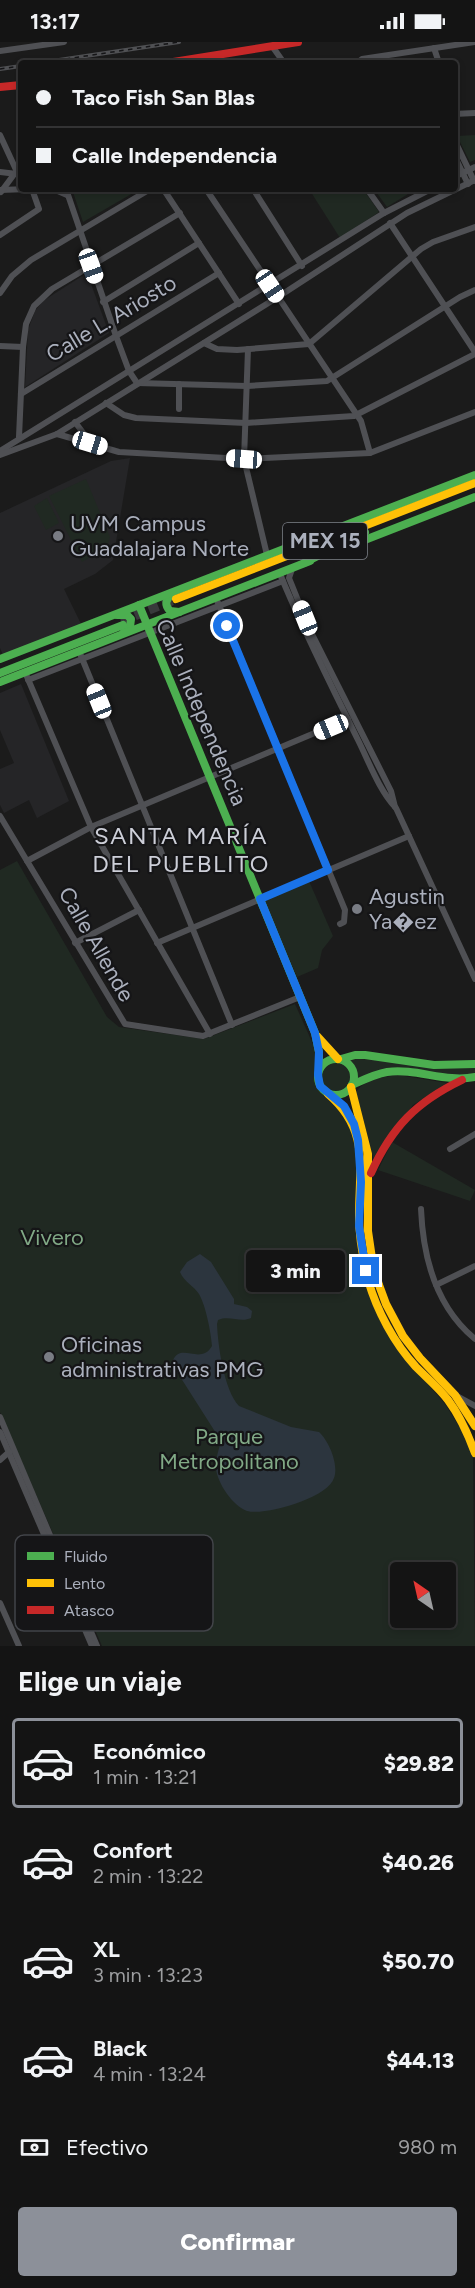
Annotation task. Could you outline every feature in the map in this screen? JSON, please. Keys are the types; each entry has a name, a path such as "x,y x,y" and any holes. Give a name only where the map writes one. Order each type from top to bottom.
{"main road":[{"path":"186,60 298,42"},
{"path":"0,87 18,86"},
{"path":"0,659 120,624 148,629 177,601 267,555 475,475"},
{"name":"MEX 15","path":"177,601 475,483"},
{"name":"MEX 15","path":"177,601 475,489"},
{"path":"0,682 27,676 80,655 120,624 139,605 177,601 217,602 281,577 292,568 475,497"},
{"path":"304,564 373,528"},
{"path":"318,536 345,534"},
{"name":"Calle Independencia","path":"139,605 315,1033 319,1052 319,1070"},
{"path":"0,668 120,624"},
{"path":"0,673 120,624"},
{"name":"Calle Independencia","path":"315,1033 328,1050 340,1059"},
{"path":"475,1064 444,1065 365,1054 355,1055 327,1061 319,1070 318,1081 324,1091 340,1102 348,1112 358,1140 361,1182 359,1226 373,1294 389,1330 409,1358 442,1393 457,1413 475,1453"},
{"path":"340,1059 352,1070 352,1086 368,1154 370,1176 369,1266 403,1336 455,1395 475,1426"},
{"path":"328,1094 341,1095 352,1086 387,1072 462,1080"},
{"path":"370,1176 385,1143 404,1118 428,1096 462,1080 475,1077"}],"street":[{"path":"0,51 64,42"},
{"path":"361,60 475,42"},
{"path":"272,46 282,60"},
{"path":"434,48 438,60"},
{"path":"392,54 393,60"},
{"path":"458,114 475,113"},
{"path":"0,135 18,174"},
{"path":"458,147 473,182 458,189"},
{"path":"458,159 469,170"},
{"path":"0,171 18,174"},
{"path":"1,191 18,174"},
{"path":"1,191 18,190"},
{"path":"0,235 39,209 31,192"},
{"path":"66,192 129,371 137,383"},
{"path":"0,293 21,267 145,192"},
{"path":"165,192 239,304"},
{"path":"208,192 356,414 364,430 370,453"},
{"path":"255,192 302,266"},
{"path":"370,192 384,213"},
{"path":"0,453 19,438 270,286 384,213 425,192"},
{"path":"0,453 57,434 278,297 390,223 452,192"},
{"path":"19,438 23,347 29,315 40,299 52,289 180,213"},
{"path":"106,403 124,415 136,418 246,423 356,414 475,353 390,223"},
{"path":"204,343 217,349 248,350 309,344 433,242 475,226"},
{"path":"104,302 199,243"},
{"name":"Calle L. Ariosto","path":"21,394 219,273"},
{"path":"137,383 247,386 333,380 444,306 475,290"},
{"path":"0,346 23,347"},
{"path":"248,350 244,459 267,555"},
{"path":"178,409 179,384"},
{"path":"57,434 119,452 244,459 370,453 475,412"},
{"path":"75,422 90,443"},
{"path":"292,568 289,578 310,630 391,791 396,808 474,974"},
{"path":"281,577 385,794 396,808"},
{"path":"232,1025 80,655 217,602 345,910 344,922 340,924"},
{"path":"27,676 91,828 210,1034"},
{"path":"27,861 91,828 348,719"},
{"name":"Calle Allende","path":"0,816 124,1024 203,1036 300,997"},
{"path":"158,943 409,836"},
{"path":"75,943 139,910"},
{"path":"450,1149 475,1134"},
{"path":"421,1209 422,1239 426,1259 436,1285 456,1319 475,1339"},
{"path":"436,1285 475,1266"},
{"path":"455,1395 475,1406"},
{"path":"0,1417 50,1535"},
{"path":"0,1432 45,1535"},
{"path":"0,1460 9,1452"},
{"path":"0,1603 19,1646"},
{"path":"86,1631 92,1646"},
{"path":"91,1631 97,1646"}],"shaded area":[{"path":"87,273 109,333 25,387 28,330 35,311 43,301"},
{"name":"UVM Campus Guadalajara Norte","path":"130,458 113,560 95,574 64,589 81,624 3,655 0,648 0,513 111,461"},
{"path":"21,684 69,801 37,818 29,800 4,813 0,805 0,769 14,763 0,730 0,693"},
{"path":"200,1254 211,1262 234,1299 234,1304 247,1307 252,1311 251,1318 222,1319 218,1320 217,1324 223,1367 229,1390 234,1399 239,1406 291,1427 319,1432 329,1447 334,1460 334,1478 329,1485 309,1499 267,1511 247,1511 231,1499 219,1480 216,1465 221,1441 172,1364 179,1354 202,1354 212,1346 202,1299 180,1272 187,1262"}],"green space":[{"path":"475,135 475,160 470,162 458,136"},
{"path":"73,192 135,192 83,222"},
{"path":"311,192 365,192 379,212 340,238"},
{"path":"376,192 411,192 387,207"},
{"path":"86,479 110,537 107,547 82,562 49,496"},
{"path":"47,498 59,523 46,530 34,506"},
{"name":"Parque Metropolitano","path":"17,861 107,1017 119,1027 204,1039 295,1004 316,1051 315,1082 318,1089 345,1112 353,1137 357,1159 356,1235 360,1265 368,1292 383,1326 396,1347 445,1404 467,1439 473,1458 475,1646 102,1646 95,1631 213,1631 213,1535 54,1535 0,1412 0,870"},
{"path":"309,881 333,936 322,950 318,968 297,977 264,900"},
{"path":"347,1058 475,1067 475,1074 442,1075 398,1067 379,1070 357,1081 356,1071"},
{"path":"336,1063 346,1067 350,1077 346,1087 336,1091 326,1087 322,1077 326,1067"},
{"path":"398,1075 447,1083 413,1105 374,1161 356,1092 369,1081"},
{"path":"392,1142 475,1190 470,1201 378,1170"}],"tunnel":[{"path":"121,621 175,599"}],"railway":[{"path":"59,60 179,42"},
{"path":"0,69 18,66"}],"traffic: fast":[{"path":"0,659 475,475"},
{"path":"339,550 475,497"},
{"path":"304,563 365,532"},
{"path":"0,682 310,561"},
{"path":"171,594 166,604 170,611 179,612"},
{"path":"139,605 315,1033 319,1052 319,1070"},
{"path":"117,615 127,615 131,619 130,627 124,632"},
{"path":"0,673 123,625"},
{"path":"341,1059 365,1055 434,1065 475,1064"},
{"path":"336,1059 349,1064 354,1077 349,1090 336,1095 323,1090 318,1077 323,1064 336,1059"},
{"path":"352,1085 387,1072 398,1071 453,1078 475,1077"}],"traffic: slow":[{"path":"176,599 475,483"},
{"path":"317,1036 338,1059"},
{"path":"351,1087 368,1154 368,1231 373,1265 379,1285 403,1336 455,1395 475,1426"},
{"path":"328,1094 351,1121 356,1136 360,1165 361,1240 368,1280 376,1303 400,1348 441,1391 452,1406 475,1453"}],"traffic: jam":[{"path":"186,60 298,42"},
{"path":"0,87 18,85"},
{"path":"371,1173 388,1142 407,1118 431,1097 462,1080"}],"place":[{"name":"UVM Campus Guadalajara Norte","path":"58,536"},
{"name":"Agustin Ya�ez","path":"357,909"},
{"name":"Oficinas administrativas PMG","path":"49,1357"}],"district":[{"name":"SANTA MARÍA DEL PUEBLITO","path":"181,850"}],"route":[{"path":"227,626 328,870 260,899 315,1033 320,1060 318,1075 320,1086 344,1106 354,1124 360,1155 359,1226 366,1271"}],"park label":[{"name":"Vivero","path":"52,1237"}]}
